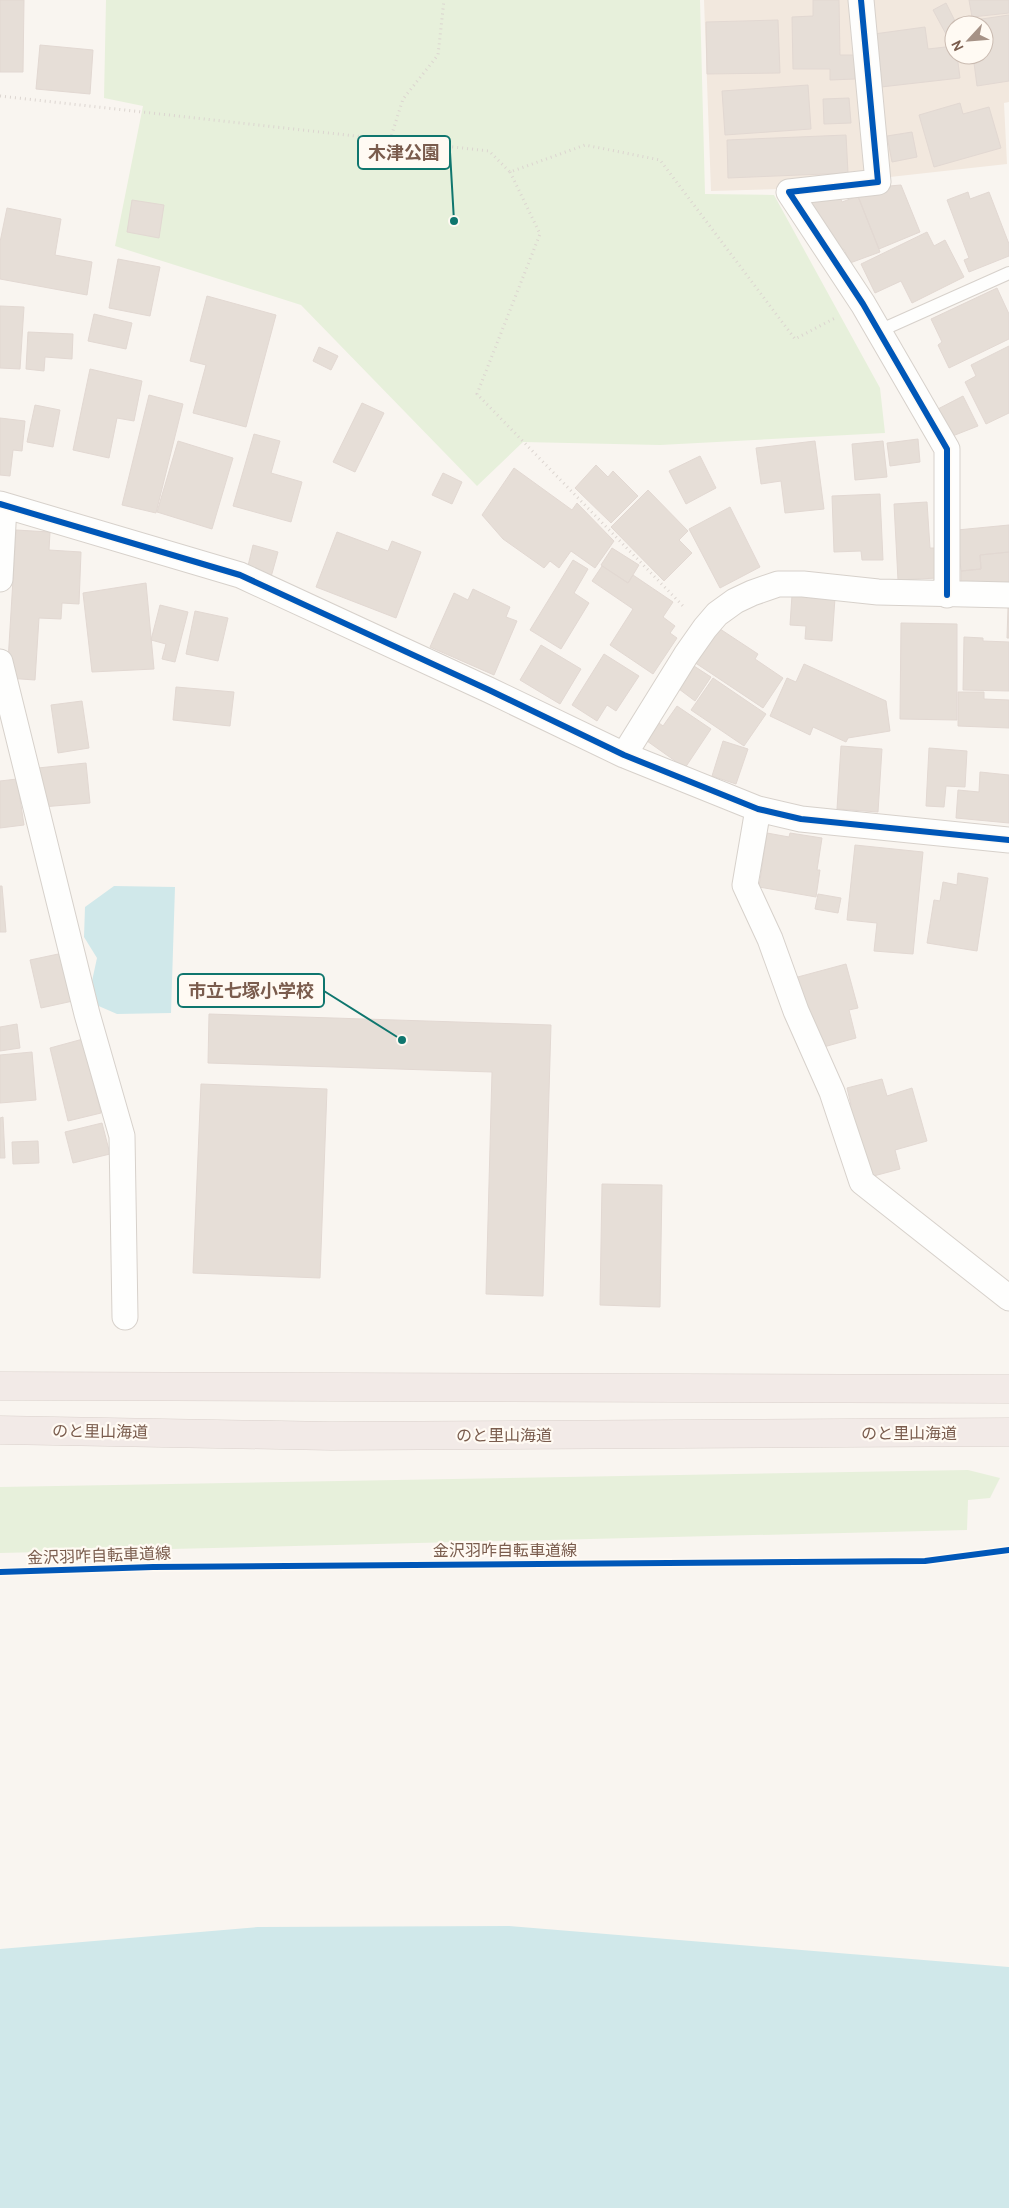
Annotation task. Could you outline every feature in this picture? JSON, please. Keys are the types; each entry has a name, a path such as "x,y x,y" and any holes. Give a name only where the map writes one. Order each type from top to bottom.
{"highway":[{"path":"0,1386 1009,1389"},
{"name":"のと里山海道","path":"0,1430 331,1436 1009,1432"}],"street":[{"path":"861,0 878,182 789,192 863,304 948,449 947,595"},
{"path":"0,579 2,505 240,575 489,690 624,755 758,809 801,819 1009,840"},
{"path":"624,755 686,655 705,628 717,614 734,601 778,584 803,584 878,592 1009,595"},
{"path":"0,662 87,1014 122,1136 125,1317"},
{"path":"758,809 746,885 770,939 796,1011 832,1092 862,1182 1009,1298"}],"lane":[{"path":"879,331 1009,273"}],"path":[{"path":"390,140 403,100 438,55 444,0"},
{"path":"0,96 489,151 510,172 540,234 477,394 705,628"},
{"path":"510,172 584,145 660,160 795,339 863,304"}],"shaded area":[{"path":"704,0 1009,0 1009,102 1004,103 1007,164 782,189 711,191"}],"green space":[{"path":"106,0 700,0 705,194 774,195 880,388 885,433 660,445 523,442 477,486 301,305 115,246 143,106 104,98"},
{"path":"968,1470 1000,1478 990,1498 968,1500 967,1530 0,1553 0,1487"}],"water":[{"path":"114,886 175,887 171,1013 117,1014 94,1004 92,981 97,958 84,937 85,907"},
{"path":"509,1926 1009,1967 1009,2208 0,2208 0,1949 258,1927"}],"building":[{"path":"0,0 24,0 23,72 0,72"},
{"path":"813,0 839,0 840,55 855,55 855,79 830,80 830,69 793,69 792,17 813,16"},
{"path":"969,0 1009,0 1009,13 972,15"},
{"path":"946,3 952,15 944,15 944,30 933,10"},
{"path":"1009,15 1009,81 977,86 974,65 994,65 994,17"},
{"path":"778,20 780,73 707,74 706,22"},
{"path":"925,27 928,49 944,47 944,65 958,65 960,78 881,87 874,34"},
{"path":"40,45 93,50 90,94 36,89"},
{"path":"808,85 811,129 725,135 722,91"},
{"path":"849,98 851,123 824,124 823,99"},
{"path":"960,103 963,114 989,107 1001,148 934,167 919,115"},
{"path":"912,132 917,157 892,162 887,136"},
{"path":"846,135 848,173 728,178 727,140"},
{"path":"901,185 920,232 879,249 855,189"},
{"path":"837,190 842,202 858,196 880,252 850,263 844,249 836,252 806,195"},
{"path":"968,192 970,199 989,192 1009,244 1009,256 969,272 964,260 969,258 947,200"},
{"path":"132,200 164,205 159,238 127,232"},
{"path":"7,208 61,219 55,255 92,262 87,295 0,279 0,242"},
{"path":"927,232 934,246 945,240 964,277 912,303 901,281 875,293 861,264"},
{"path":"118,259 160,267 150,316 109,308"},
{"path":"997,288 1009,314 1009,339 949,368 938,345 942,342 931,319"},
{"path":"207,296 276,315 246,427 193,413 206,365 190,361"},
{"path":"0,306 24,307 20,369 0,368"},
{"path":"94,314 132,323 126,349 88,341"},
{"path":"28,332 73,334 72,359 45,357 44,371 26,369"},
{"path":"1009,346 1009,413 986,424 965,382 976,376 971,365"},
{"path":"319,347 338,356 331,370 313,361"},
{"path":"90,369 142,381 134,421 117,418 109,458 73,450"},
{"path":"149,395 183,404 156,513 122,505"},
{"path":"963,396 978,426 950,437 934,411"},
{"path":"362,403 384,413 355,472 333,462"},
{"path":"35,405 60,410 53,447 27,442"},
{"path":"0,418 25,421 22,451 13,450 10,476 0,475"},
{"path":"254,434 280,441 271,473 302,482 291,522 233,506"},
{"path":"918,439 920,462 890,466 887,443"},
{"path":"178,441 233,458 212,529 157,512"},
{"path":"815,441 824,509 785,513 781,481 761,484 756,448"},
{"path":"883,441 887,477 855,480 852,444"},
{"path":"700,456 716,488 686,504 669,471"},
{"path":"596,465 608,477 613,471 638,496 611,523 575,488"},
{"path":"514,468 572,510 577,503 614,541 595,568 571,551 559,568 550,561 544,568 503,539 482,515"},
{"path":"443,473 462,482 452,504 432,495"},
{"path":"648,490 688,531 679,540 692,553 664,581 611,527"},
{"path":"880,494 883,560 862,560 861,551 834,552 832,496"},
{"path":"927,502 930,548 936,548 938,578 898,580 894,504"},
{"path":"730,507 760,567 720,588 689,529"},
{"path":"1009,525 1009,552 980,555 981,569 961,571 957,530"},
{"path":"16,530 50,532 49,550 81,552 79,604 62,603 61,619 39,618 35,680 7,678"},
{"path":"337,532 388,551 392,541 421,552 396,618 316,587"},
{"path":"253,545 278,552 271,577 247,570"},
{"path":"612,548 639,565 628,583 601,565"},
{"path":"1009,552 1009,586 961,587 961,571 981,569 980,555"},
{"path":"573,560 588,569 574,593 589,603 561,649 530,630"},
{"path":"602,566 628,583 633,575 673,602 663,617 675,626 670,633 677,638 653,674 610,645 633,609 592,581"},
{"path":"146,583 154,669 92,672 83,593"},
{"path":"473,589 510,607 506,617 517,621 494,675 430,647 454,593 468,600"},
{"path":"792,595 835,598 832,641 805,639 806,626 790,625"},
{"path":"160,605 188,612 175,662 162,659 166,644 151,640"},
{"path":"1008,608 1009,638 1007,638"},
{"path":"195,611 228,618 218,661 186,654"},
{"path":"901,623 957,624 957,720 900,719"},
{"path":"717,627 758,654 755,659 783,678 763,708 694,662"},
{"path":"964,637 983,638 983,641 1009,642 1009,691 963,690"},
{"path":"541,645 581,669 560,704 520,680"},
{"path":"604,654 639,676 616,711 607,705 597,721 572,705"},
{"path":"804,664 886,701 890,731 848,738 846,742 813,727 810,735 770,716 787,678 796,682"},
{"path":"694,666 711,677 695,701 679,689"},
{"path":"713,678 766,714 744,746 691,710"},
{"path":"176,687 234,692 230,726 173,720"},
{"path":"958,692 984,692 984,699 1009,700 1009,728 958,726"},
{"path":"82,701 89,748 58,753 51,705"},
{"path":"677,706 711,729 685,768 640,736 652,718 663,726"},
{"path":"723,741 748,749 736,784 712,776"},
{"path":"841,746 882,749 878,812 837,809"},
{"path":"929,748 967,751 965,787 946,786 944,807 926,806"},
{"path":"86,763 90,803 42,807 38,768"},
{"path":"980,772 1009,775 1009,823 956,818 958,790 979,792"},
{"path":"17,779 24,825 0,828 0,781"},
{"path":"767,833 789,837 790,833 822,838 817,870 820,870 816,897 759,887"},
{"path":"855,845 923,852 913,954 874,951 877,923 847,920"},
{"path":"958,873 988,878 977,951 927,943 934,900 940,901 943,882 957,885"},
{"path":"0,886 2,886 6,932 0,932"},
{"path":"818,894 841,898 838,913 815,909"},
{"path":"63,953 73,1001 41,1008 30,960"},
{"path":"846,964 858,1008 849,1010 856,1038 820,1048 794,978"},
{"path":"209,1014 551,1025 543,1296 486,1294 492,1072 208,1063"},
{"path":"17,1024 20,1048 0,1051 0,1027"},
{"path":"83,1039 101,1113 68,1121 50,1048"},
{"path":"32,1052 36,1100 0,1103 0,1055"},
{"path":"882,1079 887,1096 912,1088 927,1141 895,1150 900,1169 866,1178 846,1106 851,1105 847,1088"},
{"path":"201,1084 327,1089 320,1278 193,1273"},
{"path":"3,1117 5,1158 0,1158 0,1118"},
{"path":"102,1123 110,1154 73,1163 65,1132"},
{"path":"38,1141 39,1163 13,1164 12,1142"},
{"path":"602,1184 662,1185 660,1307 600,1305"}],"cycle path":[{"path":"861,0 878,182 789,192 863,304 947,449 947,595"},
{"path":"0,504 240,575 489,690 624,755 758,809 801,819 1009,840"},
{"name":"金沢羽咋自転車道線","path":"0,1572 153,1567 925,1561 1009,1550"}],"place":[{"name":"木津公園","path":"454,221"},
{"name":"市立七塚小学校","path":"402,1040"}]}
